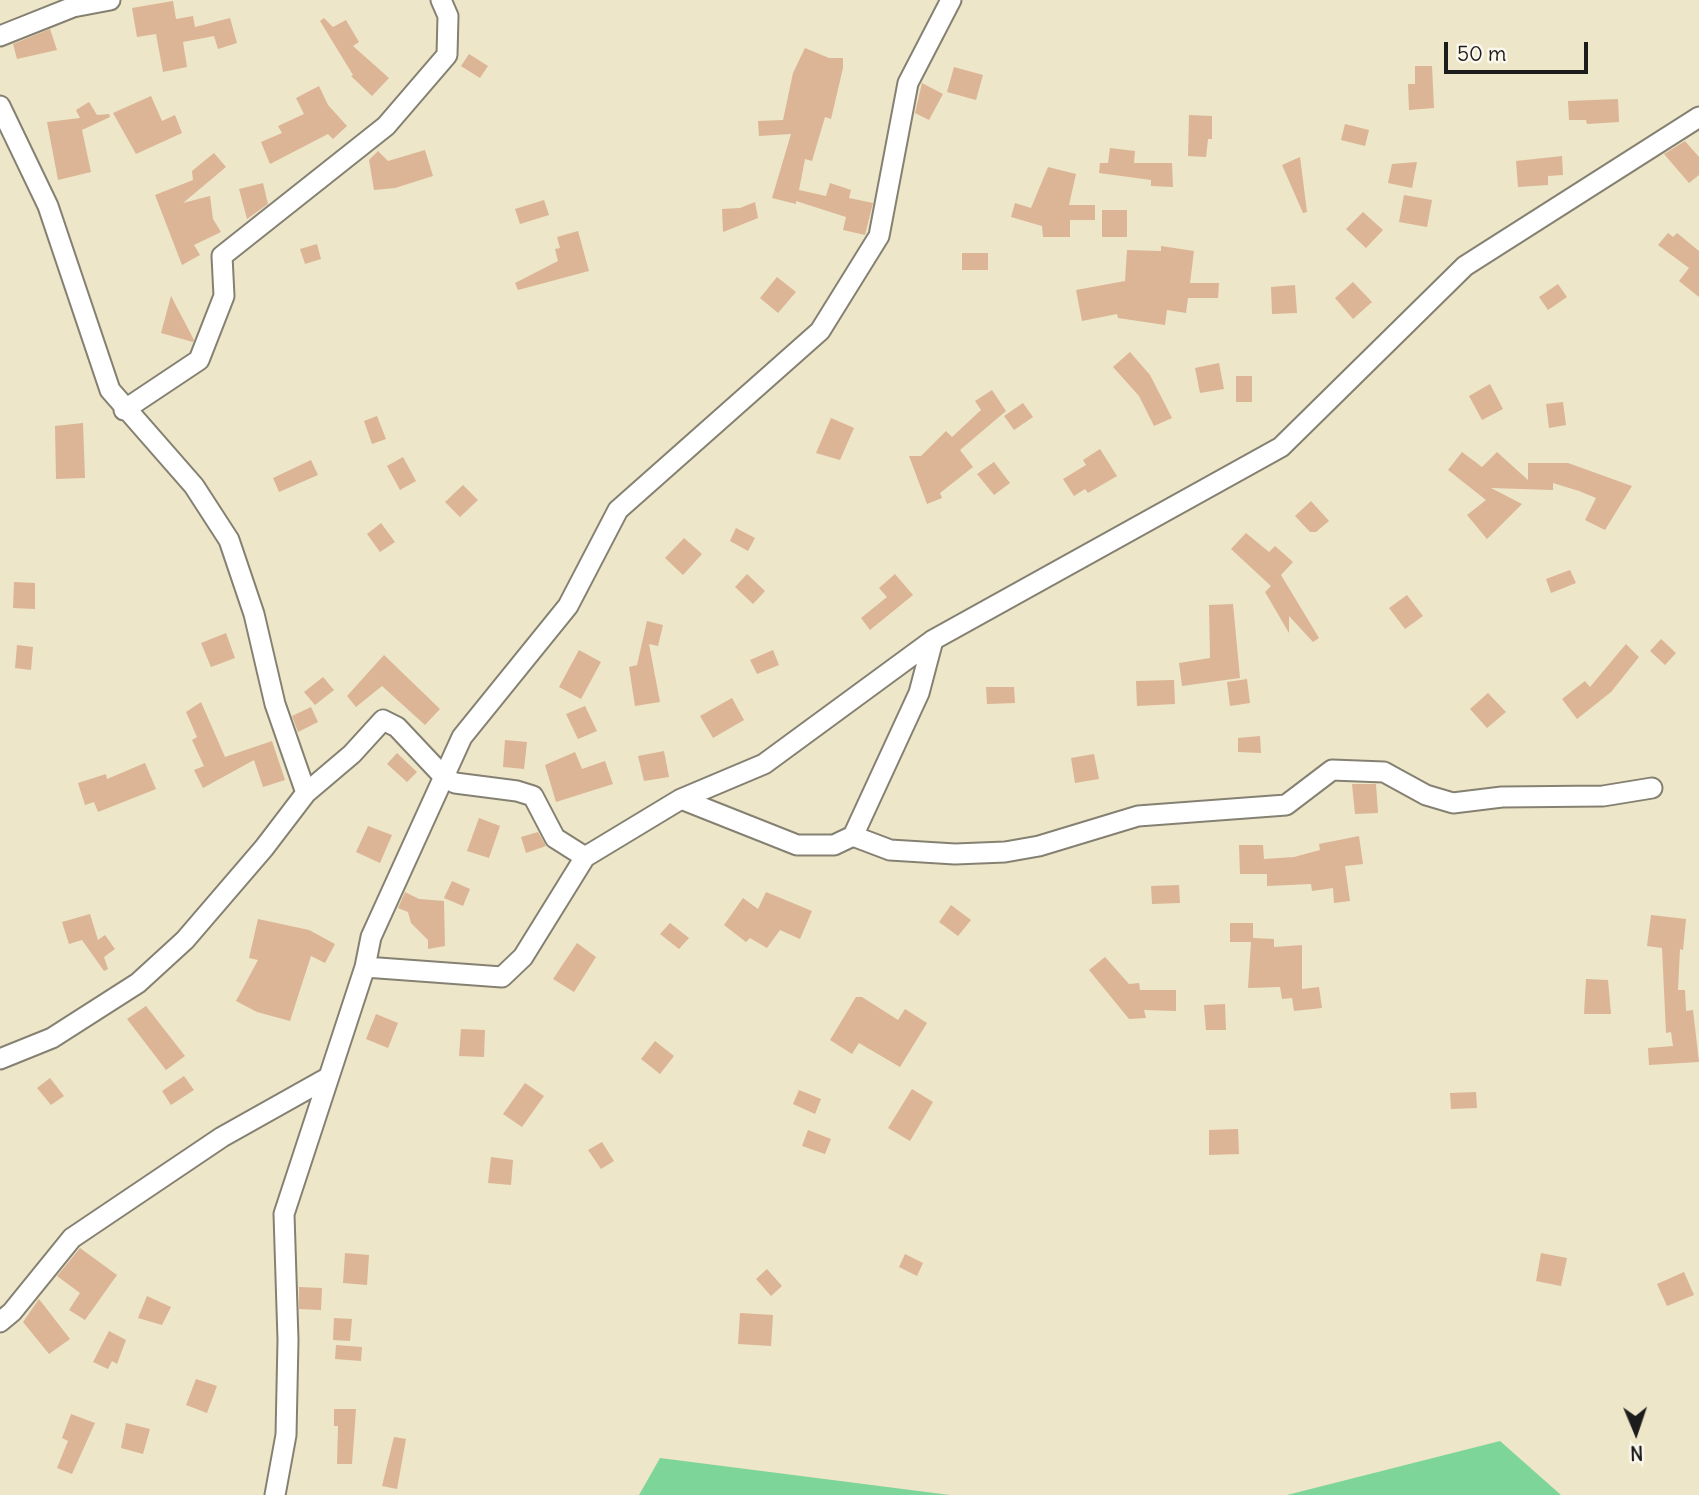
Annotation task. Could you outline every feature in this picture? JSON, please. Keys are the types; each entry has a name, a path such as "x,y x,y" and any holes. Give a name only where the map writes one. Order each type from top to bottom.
{"street":[{"path":"0,36 73,7 110,0"},
{"path":"124,410 199,360 224,296 222,256 386,127 447,55 448,16 441,0"},
{"path":"275,1495 286,1435 288,1340 284,1214 365,967 371,937 462,737 568,606 618,510 820,331 879,236 908,83 951,0"},
{"path":"0,106 48,206 110,390 124,410 194,486 229,540 254,614 275,704 306,793"},
{"path":"365,967 502,977 523,957 585,857 681,799 764,765 933,640 1281,447 1465,266 1699,117"},
{"path":"681,799 797,845 834,845 853,836 919,693 933,640"},
{"path":"0,1059 52,1038 138,983 185,940 264,848 306,793 352,754 383,720 397,727 444,778 455,783 517,791 533,796 555,838 585,857"},
{"path":"853,836 890,850 955,854 1005,852 1039,846 1138,816 1286,805 1332,770 1384,772 1426,795 1453,803 1502,797 1603,796 1652,788"},
{"path":"0,1322 72,1238 222,1137 329,1077"}],"green space":[{"path":"1500,1441 1561,1495 1287,1495"},
{"path":"660,1458 950,1495 639,1495"}],"building":[{"path":"173,1 176,19 193,16 195,27 230,18 237,43 218,49 214,36 183,42 187,67 163,72 156,34 137,37 132,8"},
{"path":"324,18 333,27 346,20 359,42 353,46 389,78 372,96 351,76 353,75 320,21"},
{"path":"50,29 57,50 17,59 13,44"},
{"path":"805,48 829,58 843,58 843,68 831,119 825,117 812,161 805,159 799,190 826,196 830,183 851,190 849,198 873,203 865,235 843,230 846,217 796,201 796,204 772,198 791,134 759,136 758,121 783,120 793,73"},
{"path":"469,54 488,66 480,78 461,66"},
{"path":"1415,66 1432,66 1434,108 1409,110 1408,84 1415,84"},
{"path":"954,67 983,75 976,100 947,92"},
{"path":"922,83 943,94 929,120 915,113"},
{"path":"319,86 328,105 347,126 333,139 328,134 270,164 261,142 282,133 278,126 304,114 296,98"},
{"path":"151,96 162,121 175,115 182,133 136,154 113,113"},
{"path":"1618,99 1619,122 1587,124 1586,120 1569,120 1568,101"},
{"path":"89,102 97,115 109,114 110,117 82,130 91,172 58,180 47,122 80,118 76,110"},
{"path":"1189,115 1212,116 1212,139 1208,139 1206,157 1188,156"},
{"path":"1345,124 1369,130 1365,146 1341,140"},
{"path":"1685,141 1699,157 1699,175 1689,183 1664,154"},
{"path":"1110,148 1135,151 1134,163 1172,163 1173,187 1151,186 1151,180 1099,173 1100,163 1108,163"},
{"path":"425,150 433,176 395,188 374,190 369,160 378,151 388,161"},
{"path":"214,153 226,167 183,203 210,196 213,219 221,232 194,245 200,255 182,265 155,195 193,180 192,171"},
{"path":"1562,156 1563,175 1548,176 1548,185 1518,187 1516,161"},
{"path":"1300,157 1307,212 1303,213 1282,165"},
{"path":"1417,162 1412,188 1388,183 1392,164"},
{"path":"1048,167 1076,174 1069,205 1095,205 1095,220 1070,220 1070,237 1043,237 1042,226 1011,217 1015,203 1031,208"},
{"path":"263,183 268,204 247,219 239,189"},
{"path":"1404,195 1432,200 1427,227 1399,222"},
{"path":"544,200 549,215 520,224 515,209"},
{"path":"755,202 758,218 723,232 722,209 740,208"},
{"path":"1102,210 1127,210 1127,237 1102,237"},
{"path":"1363,212 1383,230 1366,248 1346,229"},
{"path":"578,231 589,271 518,290 515,283 558,261 555,249 560,248 557,237"},
{"path":"1668,233 1673,237 1677,233 1699,251 1699,297 1679,281 1689,268 1658,245"},
{"path":"317,244 321,259 305,264 300,249"},
{"path":"1161,246 1194,251 1190,283 1219,283 1218,298 1188,298 1186,313 1167,310 1165,325 1118,318 1117,314 1082,321 1076,290 1125,281 1127,250 1161,251"},
{"path":"962,253 988,253 988,270 962,270"},
{"path":"777,277 796,292 778,313 760,298"},
{"path":"1353,282 1372,302 1353,319 1335,298"},
{"path":"1558,284 1567,297 1548,310 1539,297"},
{"path":"1295,285 1297,313 1272,314 1271,287"},
{"path":"171,296 194,340 193,342 161,333"},
{"path":"1130,352 1150,375 1172,418 1154,426 1139,396 1113,367"},
{"path":"1219,363 1224,389 1200,393 1195,368"},
{"path":"1236,376 1252,376 1252,402 1236,402"},
{"path":"1490,384 1503,409 1482,420 1469,396"},
{"path":"992,390 1006,411 960,450 973,467 940,493 942,498 927,504 909,456 921,456 946,431 952,437 981,410 975,401"},
{"path":"1563,402 1566,425 1549,428 1546,404"},
{"path":"1023,403 1033,417 1014,430 1004,416"},
{"path":"377,416 386,439 372,444 364,421"},
{"path":"831,418 854,428 840,460 816,453"},
{"path":"83,423 85,478 56,479 55,426"},
{"path":"1100,449 1117,476 1088,493 1085,489 1074,496 1063,479 1086,465 1083,460"},
{"path":"1462,452 1482,467 1497,452 1528,480 1528,463 1568,463 1632,486 1605,530 1585,520 1596,498 1579,491 1553,483 1553,490 1491,488 1522,504 1487,539 1467,515 1486,500 1448,470"},
{"path":"403,457 416,481 400,490 387,466"},
{"path":"311,460 318,475 279,492 273,478"},
{"path":"994,462 1010,483 994,495 977,474"},
{"path":"463,485 478,500 460,517 445,502"},
{"path":"1311,501 1329,521 1316,532 1310,532 1295,516"},
{"path":"381,523 395,542 380,552 367,534"},
{"path":"736,528 755,538 748,551 730,541"},
{"path":"1246,533 1269,552 1275,546 1293,562 1281,575 1319,638 1313,642 1289,616 1289,633 1265,592 1271,586 1231,549"},
{"path":"684,538 702,554 683,575 665,558"},
{"path":"1570,570 1576,583 1551,593 1546,579"},
{"path":"747,574 765,591 753,604 735,587"},
{"path":"895,574 913,595 870,630 861,618 887,597 879,588"},
{"path":"14,582 35,583 35,609 13,608"},
{"path":"1407,595 1423,616 1405,629 1389,608"},
{"path":"1233,604 1240,678 1182,686 1179,663 1210,658 1209,605"},
{"path":"647,621 663,625 658,646 649,644 660,702 635,706 629,667 637,665"},
{"path":"226,633 235,658 211,667 201,643"},
{"path":"1661,639 1676,653 1665,665 1650,651"},
{"path":"1626,644 1639,657 1611,692 1577,719 1562,699 1585,681 1590,687"},
{"path":"17,645 33,647 31,670 15,668"},
{"path":"579,650 601,662 581,699 559,687"},
{"path":"773,650 779,665 757,674 750,660"},
{"path":"384,655 440,709 425,725 382,686 356,707 347,696"},
{"path":"323,677 334,690 315,705 304,692"},
{"path":"1247,679 1250,703 1230,706 1227,682"},
{"path":"1174,680 1175,704 1137,706 1136,681"},
{"path":"986,687 1014,687 1015,703 987,704"},
{"path":"1488,693 1506,712 1487,728 1470,709"},
{"path":"732,698 744,720 713,738 700,716"},
{"path":"201,702 225,757 272,741 285,780 263,787 254,760 203,788 194,770 204,766 192,740 197,737 186,712"},
{"path":"585,706 597,731 578,739 566,714"},
{"path":"311,707 318,722 298,732 292,716"},
{"path":"1260,736 1261,753 1238,752 1238,738"},
{"path":"505,740 527,742 524,769 503,767"},
{"path":"664,751 669,777 644,781 638,756"},
{"path":"575,752 582,769 605,761 613,784 556,802 545,765"},
{"path":"397,753 417,772 407,782 387,764"},
{"path":"1094,754 1099,779 1075,783 1071,758"},
{"path":"145,763 156,789 98,812 94,802 85,805 78,783 106,774 107,779"},
{"path":"1352,784 1376,784 1378,813 1355,814"},
{"path":"479,818 500,826 489,858 467,851"},
{"path":"368,826 392,835 380,863 356,852"},
{"path":"538,832 546,846 526,853 521,837"},
{"path":"1359,836 1363,864 1345,866 1350,901 1334,903 1333,888 1312,891 1311,884 1267,886 1267,874 1240,874 1239,845 1263,845 1264,859 1294,857 1320,850 1319,844"},
{"path":"452,881 470,889 463,906 444,898"},
{"path":"1179,885 1180,903 1152,904 1151,886"},
{"path":"405,892 419,899 444,901 445,946 428,949 428,940 411,923 408,912 398,908"},
{"path":"766,892 812,911 800,939 780,930 767,948 750,938 746,942 724,925 743,898 758,909"},
{"path":"951,905 971,920 958,936 939,922"},
{"path":"90,914 98,940 105,935 115,949 104,957 108,969 104,971 82,940 69,944 62,922"},
{"path":"1651,915 1686,919 1683,950 1680,949 1678,990 1685,990 1686,1011 1693,1010 1699,1062 1649,1065 1648,1048 1673,1046 1671,1032 1666,1033 1662,948 1647,946"},
{"path":"258,919 309,930 335,944 325,963 311,956 290,1021 257,1012 236,1001 258,960 249,958"},
{"path":"670,923 689,938 679,949 660,934"},
{"path":"1230,923 1253,923 1253,938 1274,939 1274,947 1302,945 1302,989 1319,987 1322,1008 1294,1011 1292,998 1282,999 1280,987 1248,988 1251,942 1230,942"},
{"path":"577,943 596,957 574,992 553,979"},
{"path":"1105,957 1129,984 1139,983 1140,990 1176,990 1176,1011 1144,1010 1146,1018 1129,1019 1089,970"},
{"path":"1586,979 1608,980 1611,1014 1584,1014"},
{"path":"856,997 862,997 898,1020 905,1009 927,1023 900,1067 859,1043 852,1054 830,1040"},
{"path":"1225,1004 1226,1030 1206,1030 1204,1005"},
{"path":"146,1006 185,1056 166,1070 127,1019"},
{"path":"376,1014 398,1023 388,1048 366,1039"},
{"path":"461,1029 485,1030 484,1057 459,1056"},
{"path":"655,1041 674,1056 660,1074 641,1059"},
{"path":"184,1076 194,1090 171,1105 162,1091"},
{"path":"50,1078 64,1096 51,1105 37,1088"},
{"path":"525,1083 544,1096 522,1127 503,1114"},
{"path":"912,1089 933,1102 910,1141 888,1128"},
{"path":"799,1090 821,1099 815,1114 793,1104"},
{"path":"1476,1092 1477,1108 1451,1109 1450,1093"},
{"path":"1238,1129 1239,1154 1209,1155 1209,1130"},
{"path":"808,1130 831,1139 825,1154 802,1146"},
{"path":"602,1142 614,1161 601,1169 588,1150"},
{"path":"491,1157 513,1160 511,1185 488,1183"},
{"path":"80,1248 117,1275 85,1320 69,1310 80,1293 57,1276"},
{"path":"345,1253 369,1255 367,1285 343,1283"},
{"path":"1541,1253 1567,1258 1561,1286 1536,1281"},
{"path":"905,1254 923,1263 917,1276 899,1267"},
{"path":"767,1269 782,1286 771,1296 756,1279"},
{"path":"1684,1272 1694,1295 1667,1306 1657,1284"},
{"path":"299,1287 322,1288 321,1310 299,1309"},
{"path":"147,1296 171,1307 162,1325 138,1318"},
{"path":"39,1299 70,1339 49,1354 23,1322"},
{"path":"740,1313 773,1315 771,1346 738,1344"},
{"path":"334,1318 352,1319 350,1341 333,1340"},
{"path":"109,1331 126,1340 117,1364 112,1361 108,1369 93,1362"},
{"path":"336,1345 362,1347 361,1361 335,1359"},
{"path":"196,1379 217,1386 207,1413 186,1405"},
{"path":"334,1409 356,1409 352,1464 337,1464 338,1426 334,1426"},
{"path":"71,1414 95,1423 72,1474 57,1468 68,1441 62,1438"},
{"path":"126,1423 150,1429 143,1454 121,1448"},
{"path":"394,1437 406,1439 397,1489 382,1486"}]}
